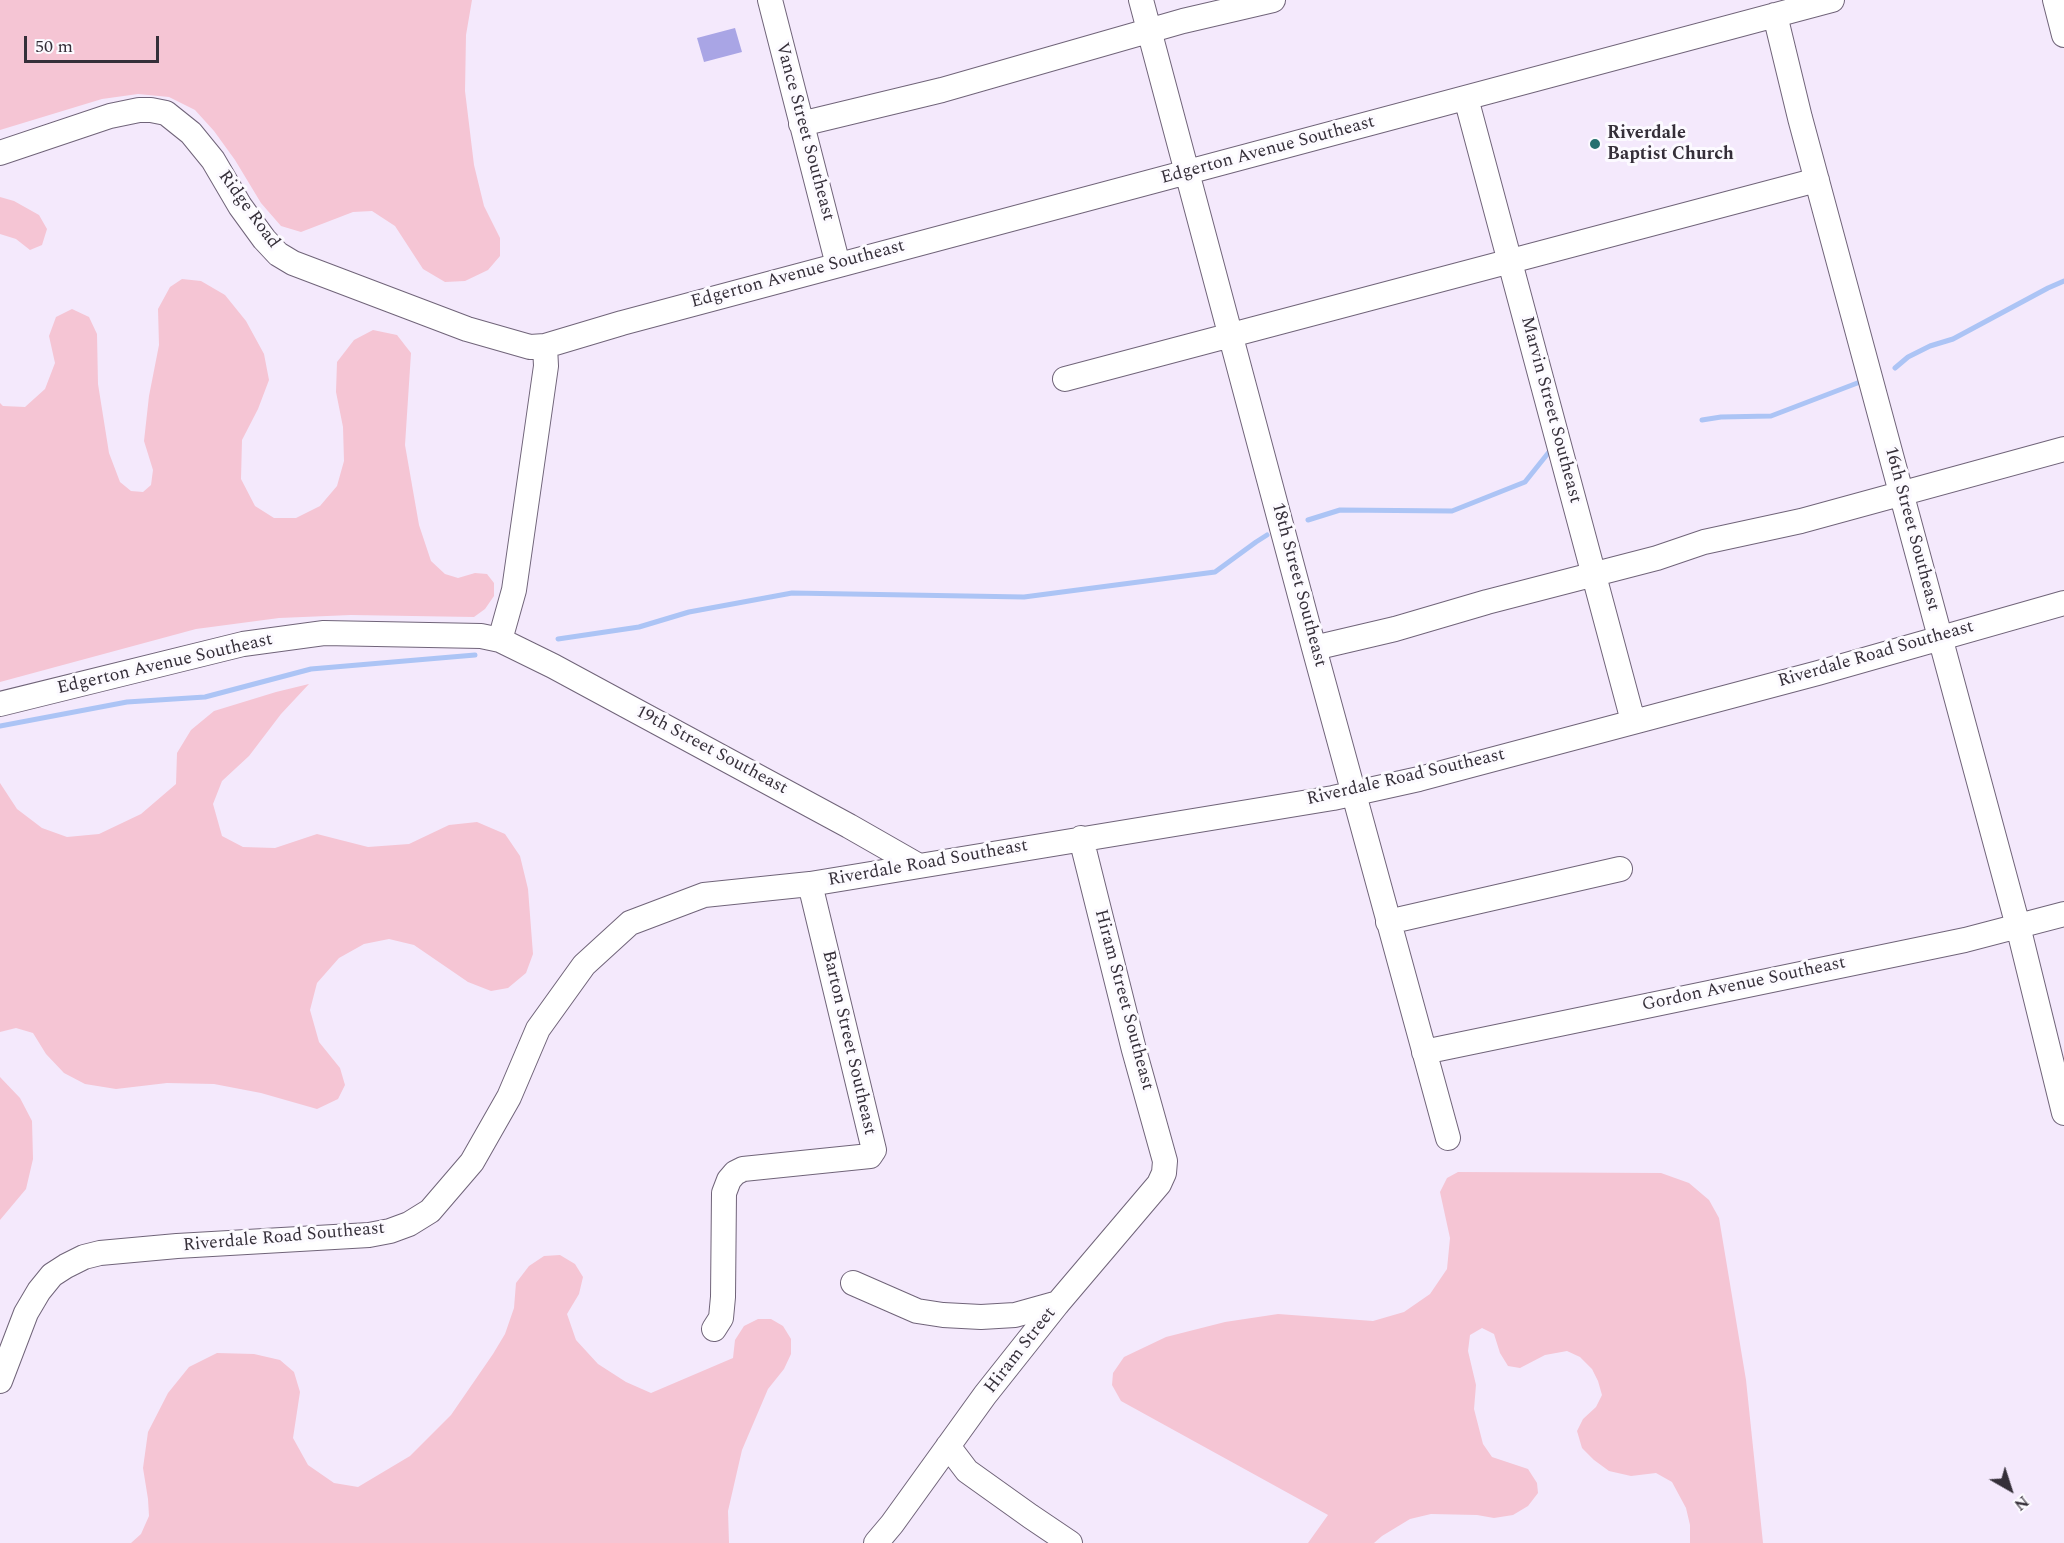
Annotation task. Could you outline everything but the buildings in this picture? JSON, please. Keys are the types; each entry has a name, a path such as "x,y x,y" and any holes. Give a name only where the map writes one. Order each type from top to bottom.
{"street":[{"name":"Vance Street Southeast","path":"770,0 838,265"},
{"name":"18th Street Southeast","path":"1141,0 1353,793 1448,1138"},
{"path":"801,124 942,90 1077,50 1273,0"},
{"name":"Edgerton Avenue Southeast","path":"545,346 622,323 1832,0"},
{"path":"2055,0 2064,35"},
{"name":"16th Street Southeast","path":"1775,15 1817,180 2018,926 2064,1113"},
{"name":"Marvin Street Southeast","path":"1466,98 1633,721"},
{"name":"Ridge Road","path":"0,153 110,116 139,110 166,113 191,133 213,160 240,206 278,254 293,263 467,329 530,347 545,346"},
{"path":"1065,379 1231,337 1817,180"},
{"path":"500,640 514,590 546,366 545,346"},
{"path":"1314,648 1395,629 1657,558 1704,542 1801,521 2064,448"},
{"name":"Riverdale Road Southeast","path":"0,1381 27,1312 39,1291 52,1275 84,1257 100,1253 177,1246 369,1235 409,1224 430,1211 472,1162 509,1098 538,1029 584,965 630,923 704,895 810,884 1353,793 1419,779 2064,603"},
{"name":"Edgerton Avenue Southeast","path":"0,704 243,644 324,633 481,636 500,640"},
{"name":"19th Street Southeast","path":"500,640 778,787 920,866"},
{"name":"Hiram Street Southeast","path":"1081,838 1134,1050 1166,1161"},
{"path":"1388,922 1620,869"},
{"name":"Barton Street Southeast","path":"714,1329 721,1318 723,1297 724,1193 729,1180 735,1173 743,1169 870,1156 874,1150 810,884"},
{"name":"Gordon Avenue Southeast","path":"1424,1052 1965,940 2064,914"},
{"name":"Hiram Street","path":"876,1543 985,1395 1058,1303 1159,1184 1166,1161"},
{"path":"853,1283 917,1311 943,1315 981,1317 1015,1315 1058,1303"},
{"path":"948,1446 967,1471 1070,1543"}],"shaded area":[{"path":"0,0 472,0 466,35 465,91 474,165 484,206 500,238 500,256 488,270 465,281 445,282 423,269 395,226 372,211 353,212 301,232 281,226 261,203 214,131 195,110 169,97 138,94 102,99 0,130"},
{"path":"0,197 14,201 39,215 47,229 42,245 30,250 16,239 0,234"},
{"path":"182,279 201,281 225,295 246,321 264,354 269,380 258,409 242,440 241,479 255,506 274,518 296,518 320,506 337,486 344,461 343,427 336,392 337,362 354,340 373,330 397,335 411,353 405,445 419,525 431,561 445,574 458,578 475,573 487,574 494,583 494,596 485,609 474,617 351,615 279,618 196,629 0,682 0,403 3,406 25,407 45,389 55,363 49,336 56,317 72,309 89,317 97,334 98,384 109,453 120,482 131,491 143,492 151,485 153,470 144,441 149,396 159,345 158,309 170,287"},
{"path":"309,684 281,714 249,756 222,781 213,804 222,836 243,847 275,848 317,834 368,847 409,844 449,825 477,822 505,834 520,856 528,889 533,954 526,973 508,988 491,991 468,982 414,945 389,939 364,944 339,958 317,983 310,1010 319,1042 340,1068 345,1085 338,1099 317,1109 261,1093 214,1084 167,1083 116,1089 85,1084 64,1073 46,1054 33,1033 16,1028 0,1032 0,783 17,809 42,828 67,837 99,834 141,814 176,784 177,753 191,730 214,711"},
{"path":"0,1077 20,1098 32,1121 33,1159 26,1189 0,1220"},
{"path":"1458,1172 1661,1173 1689,1183 1709,1200 1719,1218 1746,1380 1763,1543 1690,1543 1690,1525 1686,1508 1672,1482 1656,1473 1631,1476 1609,1471 1582,1448 1577,1431 1583,1419 1596,1407 1602,1395 1592,1369 1580,1357 1567,1351 1545,1355 1520,1368 1508,1366 1500,1353 1494,1334 1482,1328 1470,1335 1468,1351 1476,1385 1474,1409 1483,1444 1492,1457 1528,1469 1537,1483 1538,1493 1528,1506 1513,1515 1494,1518 1477,1515 1431,1514 1410,1519 1374,1543 1308,1543 1328,1515 1121,1401 1112,1385 1113,1373 1124,1357 1166,1337 1225,1322 1278,1314 1373,1321 1404,1312 1430,1294 1447,1269 1450,1238 1440,1192 1447,1178"},
{"path":"560,1255 575,1264 583,1277 579,1294 567,1314 576,1340 598,1364 626,1382 651,1393 733,1358 735,1340 744,1326 758,1319 771,1319 783,1326 791,1339 791,1354 784,1369 768,1389 742,1450 728,1511 729,1543 131,1543 141,1534 149,1516 143,1468 148,1432 168,1393 189,1367 217,1353 254,1354 280,1360 294,1372 300,1392 293,1438 308,1465 334,1483 358,1487 410,1456 451,1415 505,1334 514,1308 516,1283 529,1266 544,1256"}],"waterway":[{"path":"1895,368 1908,357 1930,346 1953,339 2064,281"},
{"path":"1702,420 1721,417 1771,416 1860,382"},
{"path":"1308,520 1340,510 1452,511 1525,482 1549,452"},
{"path":"558,639 639,627 689,612 792,593 1024,597 1215,572 1267,535"},
{"path":"0,726 127,702 205,697 311,669 475,655"}],"place":[{"name":"Riverdale Baptist Church","path":"1595,144"}]}
